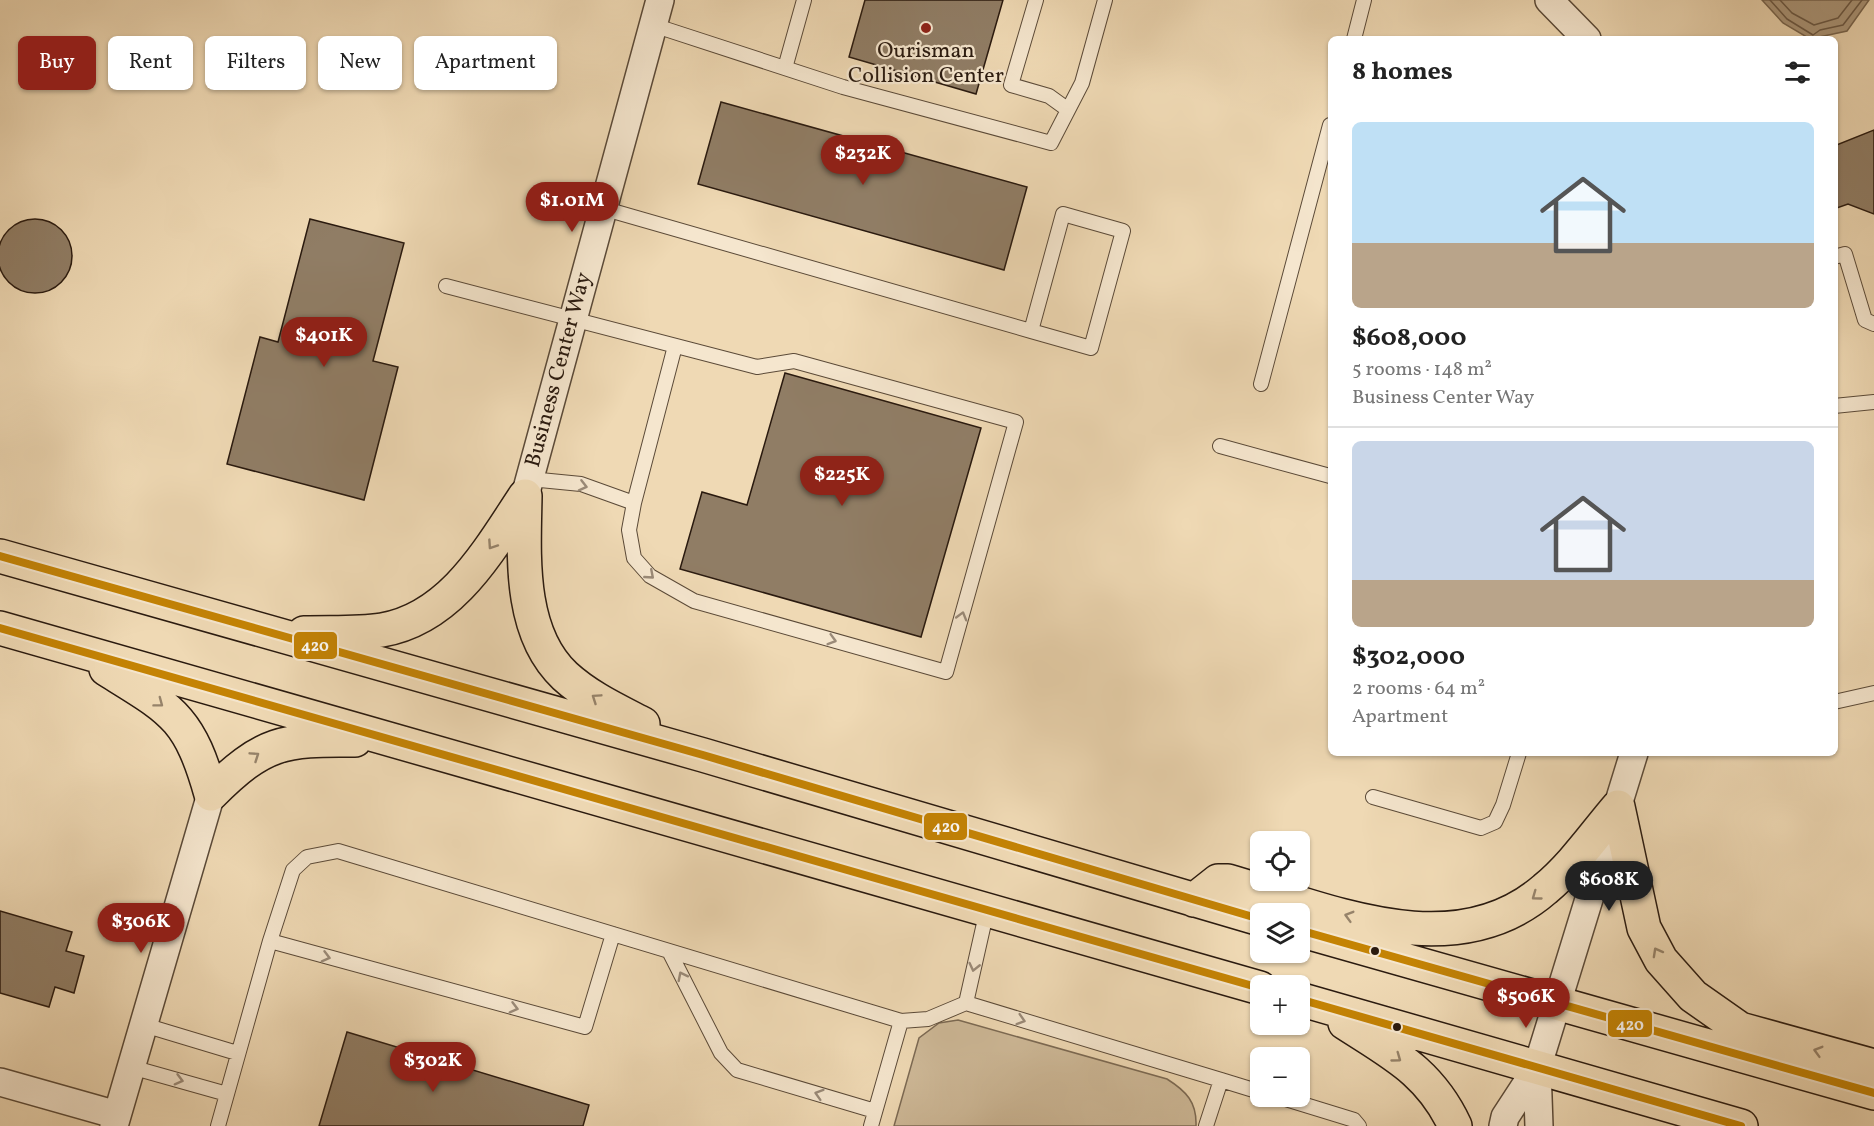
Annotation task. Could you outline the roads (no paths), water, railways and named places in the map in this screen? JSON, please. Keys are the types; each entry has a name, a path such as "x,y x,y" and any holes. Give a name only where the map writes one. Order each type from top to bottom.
{"highway":[{"path":"270,633 380,630 399,626 433,607 464,584 527,488"},
{"path":"527,488 524,571 537,630 552,661 576,685 604,704 703,755"},
{"path":"0,556 703,755 1250,916"},
{"path":"0,627 1250,985"},
{"path":"74,649 176,716 192,738 211,794 238,767 264,750 317,739 396,740"},
{"path":"1194,900 1218,881 1228,881 1369,922 1430,930 1458,929 1492,920 1522,906 1544,890 1562,873 1618,807"},
{"path":"1618,807 1644,928 1661,960 1694,996 1740,1029 1874,1066"},
{"path":"1310,933 1874,1093"},
{"path":"1310,1002 1741,1126"},
{"path":"1310,1004 1424,1077 1439,1095 1455,1126"}],"street":[{"path":"1549,0 1584,36"},
{"name":"Business Center Way","path":"527,488 656,13"},
{"path":"1503,1126 1505,1117 1537,1068 1633,756"},
{"path":"0,1082 116,1121 211,794"},
{"path":"1537,1068 1539,1126"}],"lane":[{"path":"785,68 804,0"},
{"path":"1036,0 1011,85 1049,96 1067,109"},
{"path":"656,13 785,68 843,87 1051,143 1082,83 1105,0"},
{"path":"1355,36 1364,0"},
{"path":"1261,384 1325,168 1328,142"},
{"path":"602,208 1031,331 1091,348 1123,231 1063,214 1031,331"},
{"path":"1838,255 1845,254 1865,320 1874,324"},
{"path":"446,286 757,367 794,361 1016,422 946,672 694,601 650,576 634,558 629,530 634,503 675,346"},
{"path":"1838,406 1874,402"},
{"path":"1220,447 1328,475"},
{"path":"527,488 581,484 634,503"},
{"path":"1838,701 1874,693"},
{"path":"1373,797 1481,828 1495,822 1503,805 1518,756"},
{"path":"218,1126 237,1053 293,870 308,857 338,851 901,1021 928,1019 966,1003 1250,1089"},
{"path":"966,1003 987,910"},
{"path":"270,942 585,1027 613,934"},
{"path":"669,951 721,1053 737,1070 875,1111"},
{"path":"871,1126 901,1021"},
{"path":"144,1024 237,1053"},
{"path":"131,1067 227,1094"},
{"path":"1206,1126 1221,1080"},
{"path":"1310,1106 1354,1120 1359,1126"}],"water":[{"path":"1762,0 1869,0 1847,31 1824,36 1805,36 1783,23"}],"place":[{"name":"Ourisman Collision Center","path":"926,28"}]}
